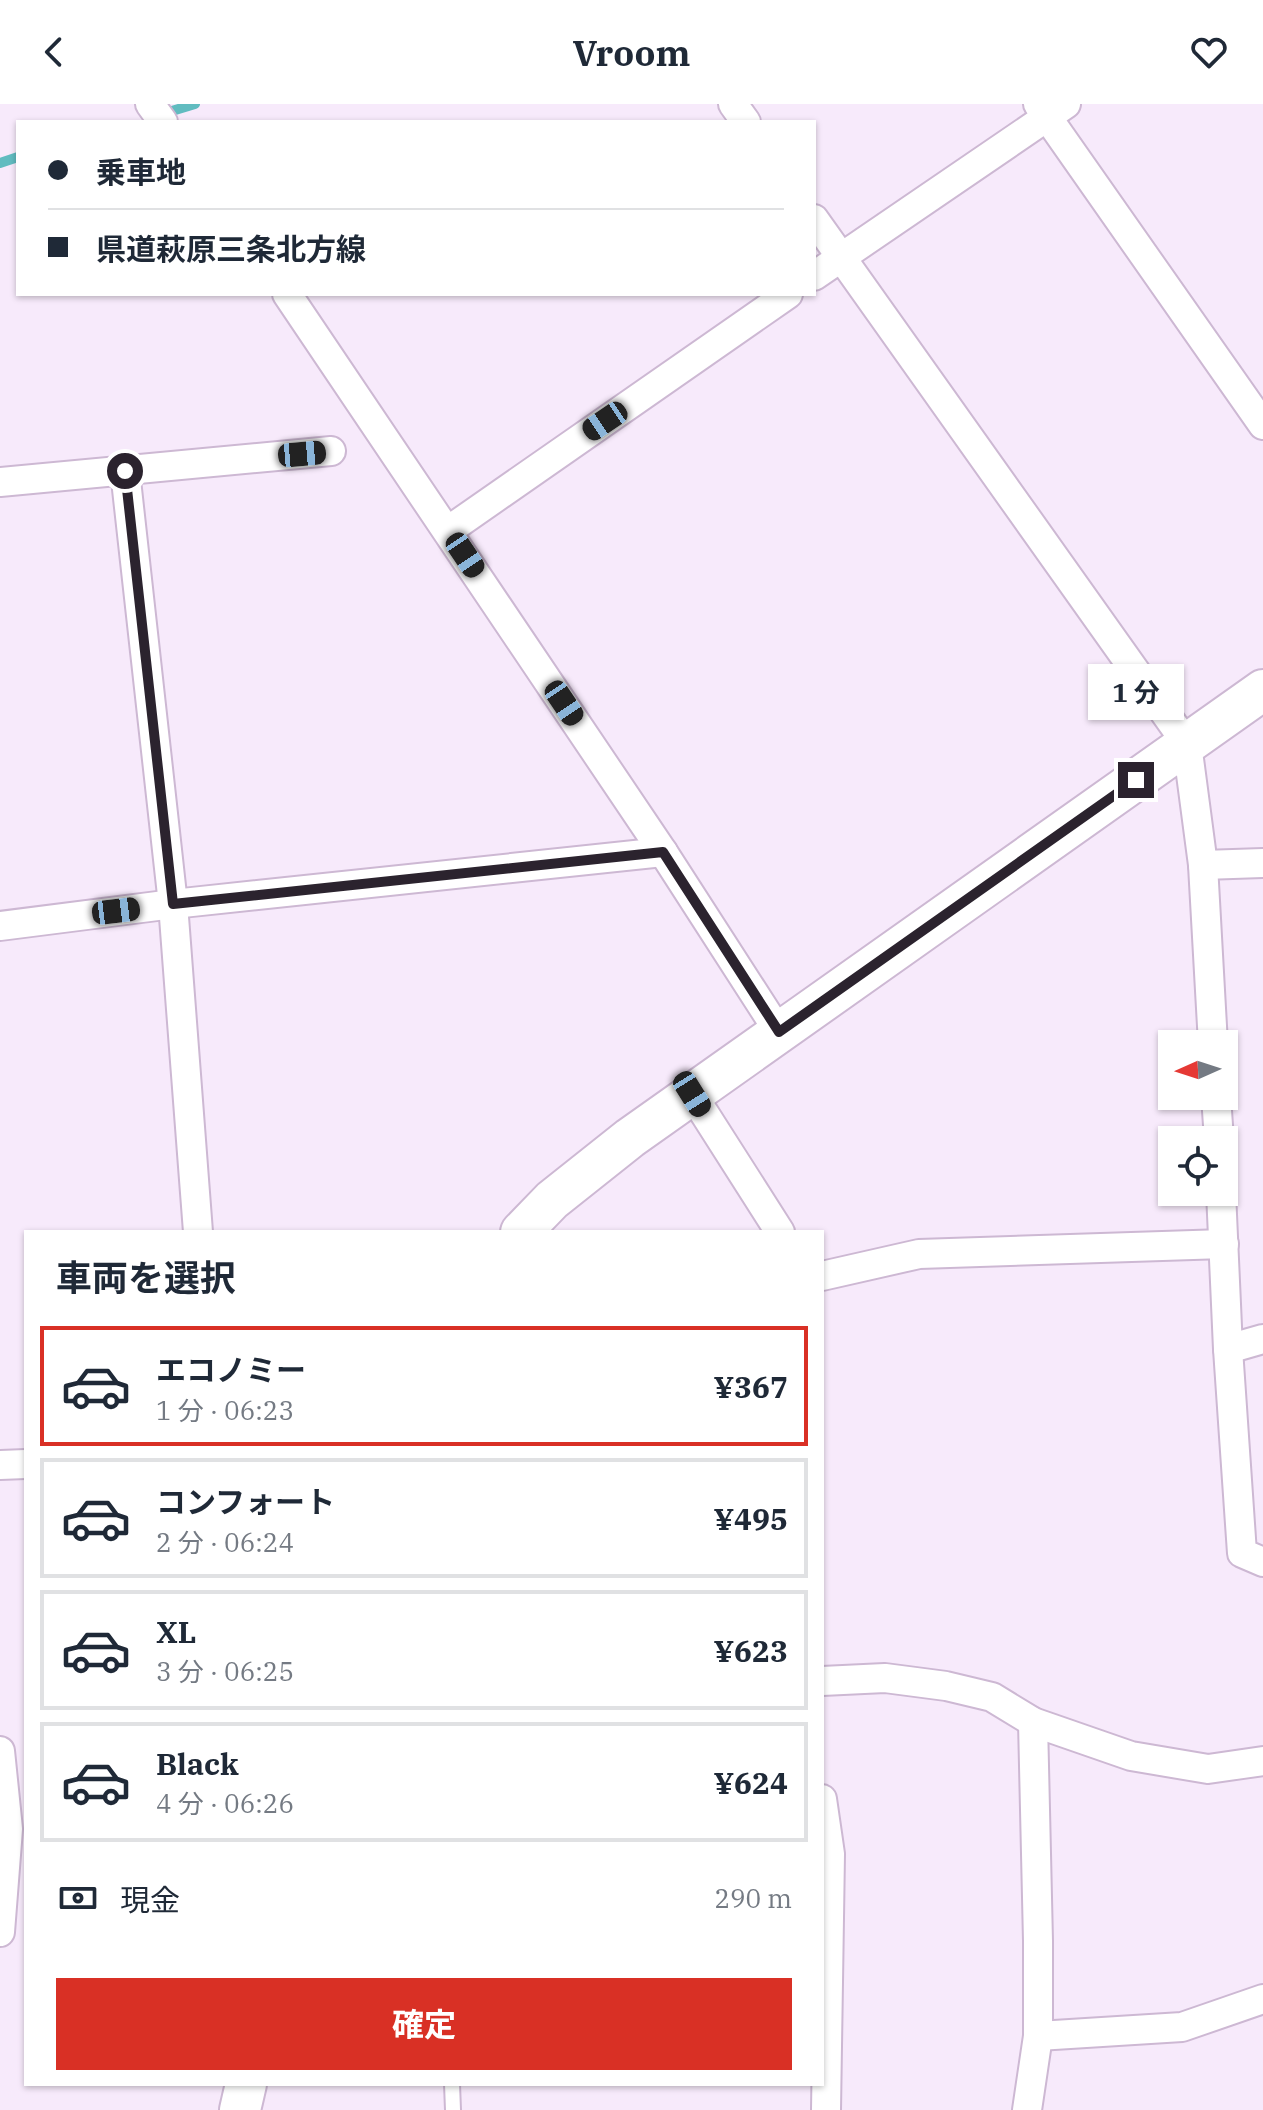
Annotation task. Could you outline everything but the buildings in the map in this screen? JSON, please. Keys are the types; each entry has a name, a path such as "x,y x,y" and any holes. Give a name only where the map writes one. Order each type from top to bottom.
{"main road":[{"path":"523,1230 552,1200 630,1138 1263,690"},
{"path":"240,2110 246,2086"}],"street":[{"path":"816,275 1050,108 1263,425"},
{"path":"816,222 1187,744 1203,865 1212,1030"},
{"path":"288,296 449,530 779,1032"},
{"path":"449,530 785,296"},
{"path":"0,482 331,451"},
{"path":"125,471 173,904 198,1230"},
{"path":"0,926 173,904 663,852"},
{"path":"1203,865 1263,863"},
{"path":"692,1094 779,1230"},
{"path":"1222,1206 1242,1553 1263,1562"},
{"path":"824,1276 919,1254 1224,1244"},
{"path":"1228,1349 1263,1339"},
{"path":"0,1465 24,1464"},
{"path":"824,1681 885,1678 946,1686 992,1697 1033,1722 1146,1759 1208,1769 1263,1761"},
{"path":"1027,2110 1038,2036 1033,1722"},
{"path":"0,1751 4,1829 0,1932"},
{"path":"824,1813 830,1854 825,2110"},
{"path":"1038,2036 1182,2027 1263,1999"}],"lane":[{"path":"452,2086 453,2110"}],"waterway":[{"path":"162,114 195,104"},
{"path":"0,163 16,158"}],"route":[{"path":"125,471 173,904 663,852 779,1032 1136,780"}]}
